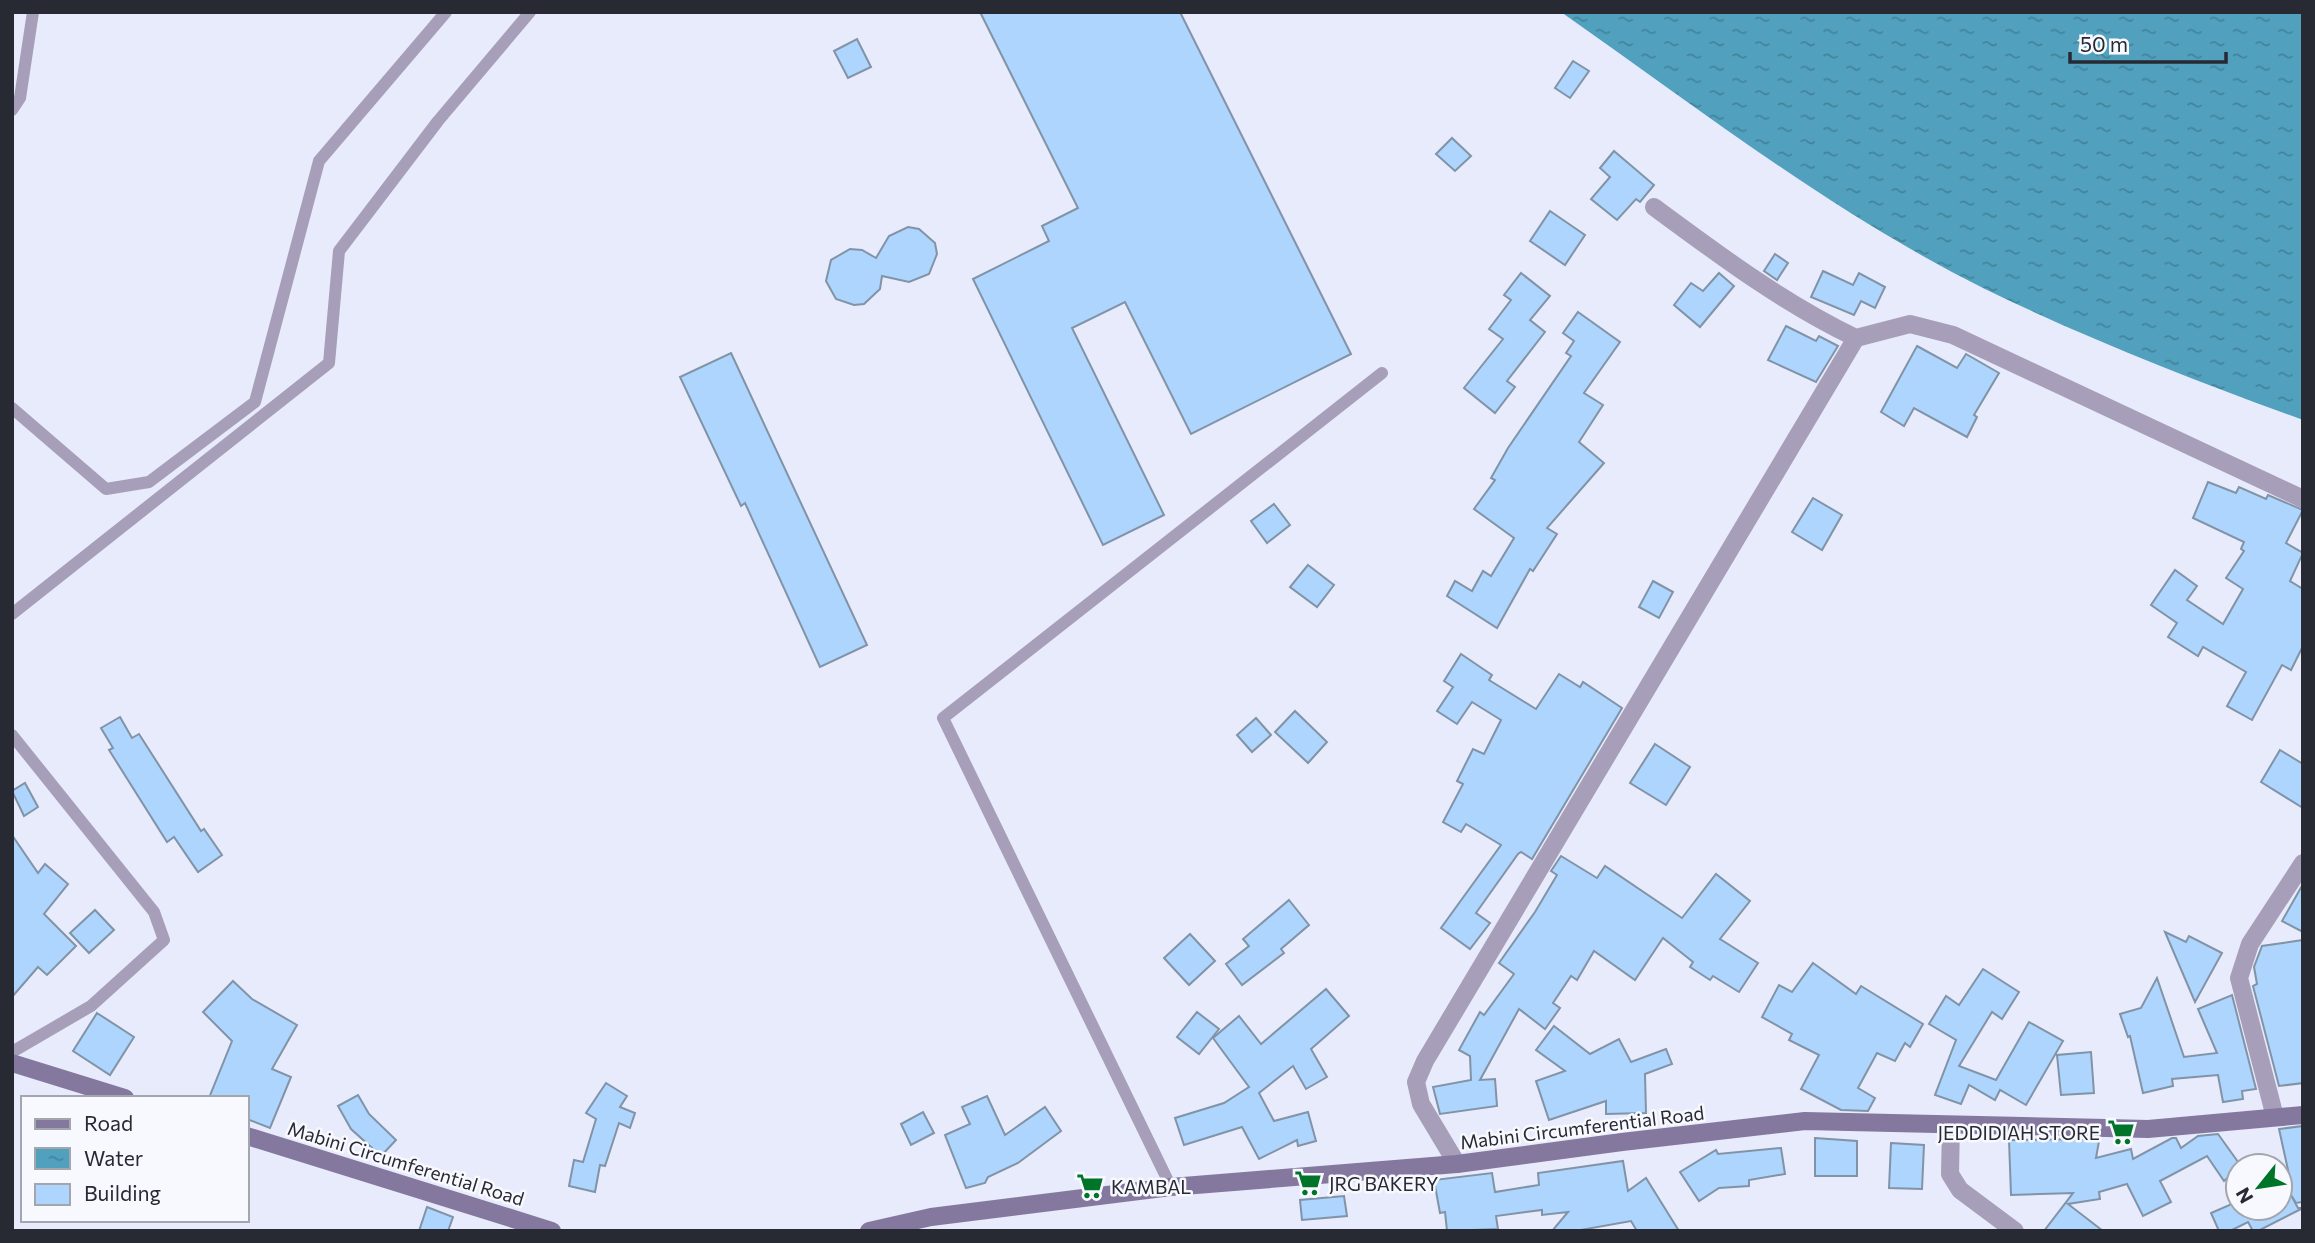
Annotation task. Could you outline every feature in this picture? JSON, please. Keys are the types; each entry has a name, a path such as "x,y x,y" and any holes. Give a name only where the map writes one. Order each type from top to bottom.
{"main road":[{"path":"12,1063 119,1096"},
{"name":"Mabini Circumferential Road","path":"869,1231 931,1217 1171,1187 1457,1164 1805,1121 2148,1129 2303,1115"},
{"name":"Mabini Circumferential Road","path":"248,1136 552,1231"}],"street":[{"path":"1654,207 1782,298 1856,338 1910,324 1953,335 2303,499"},
{"path":"1457,1164 1422,1104 1416,1082 1425,1060 1856,338"},
{"path":"2275,1117 2239,978 2250,944 2303,863"},
{"path":"1951,1125 1950,1174 1960,1190 2015,1231"}],"lane":[{"path":"12,110 20,98 33,12"},
{"path":"12,408 106,489 149,482 255,402 319,161 446,12"},
{"path":"12,614 329,363 339,251 438,121 530,12"},
{"path":"1171,1187 943,718 1382,373"},
{"path":"12,735 155,912 164,940 91,1006 12,1052"}],"water":[{"path":"1561,12 2303,12 2303,420 2103,342 1985,289 1929,260 1821,194"}],"building":[{"path":"980,12 1180,12 1351,354 1191,434 1125,302 1072,328 1164,515 1103,545 973,279 1049,241 1042,226 1078,208"},
{"path":"857,39 871,67 848,78 834,51"},
{"path":"1573,61 1589,71 1570,98 1555,88"},
{"path":"1452,138 1471,156 1455,171 1436,154"},
{"path":"1614,151 1654,185 1640,202 1636,199 1617,220 1591,199 1610,177 1600,168"},
{"path":"1550,211 1585,235 1565,265 1530,241"},
{"path":"908,227 919,229 935,243 937,254 929,274 909,282 882,276 880,289 864,304 854,305 836,299 826,281 831,260 850,249 862,250 876,258 889,236"},
{"path":"1775,254 1788,263 1777,280 1764,271"},
{"path":"1823,271 1853,285 1859,273 1885,287 1875,308 1861,301 1854,315 1811,297"},
{"path":"1521,273 1550,296 1530,320 1545,332 1507,381 1515,387 1495,413 1464,388 1503,339 1489,329 1511,300 1504,295"},
{"path":"1719,273 1734,286 1700,327 1674,305 1691,283 1703,291"},
{"path":"1578,312 1620,342 1584,393 1603,405 1579,442 1604,463 1547,528 1557,534 1533,571 1530,569 1497,628 1447,596 1455,581 1472,591 1483,571 1491,576 1514,538 1474,509 1495,480 1491,478 1508,448 1571,356 1566,353 1574,341 1563,333"},
{"path":"1786,326 1816,341 1819,336 1838,346 1816,382 1768,360"},
{"path":"1917,346 1957,368 1966,354 1999,373 1974,415 1977,417 1967,437 1914,408 1904,426 1881,412"},
{"path":"731,353 867,645 820,667 745,503 741,506 680,377"},
{"path":"2208,482 2236,493 2239,487 2266,499 2268,495 2303,510 2286,543 2303,553 2290,581 2303,589 2303,646 2291,670 2282,665 2252,720 2227,706 2246,672 2203,647 2198,656 2168,637 2177,623 2151,605 2175,570 2197,586 2187,600 2223,624 2243,589 2226,578 2244,551 2241,549 2244,542 2193,518"},
{"path":"1813,498 1842,515 1822,550 1792,532"},
{"path":"1274,504 1290,525 1267,543 1251,521"},
{"path":"1308,565 1334,585 1317,607 1290,587"},
{"path":"1653,581 1673,592 1659,618 1639,607"},
{"path":"1461,654 1492,675 1489,680 1536,709 1559,674 1580,687 1583,682 1622,708 1532,859 1521,852 1518,854 1476,913 1490,923 1470,949 1441,928 1501,845 1466,824 1461,832 1443,822 1463,784 1457,781 1473,749 1484,754 1501,720 1472,702 1457,724 1437,711 1453,687 1444,681"},
{"path":"1295,711 1327,742 1308,763 1275,732"},
{"path":"120,717 132,738 139,734 201,831 204,829 222,855 198,872 174,837 167,842 109,750 113,748 101,728"},
{"path":"1256,718 1271,735 1252,752 1237,735"},
{"path":"1655,744 1690,767 1666,805 1630,783"},
{"path":"2280,750 2303,764 2303,808 2261,782"},
{"path":"25,783 38,807 24,816 12,791"},
{"path":"12,835 38,873 45,864 68,884 44,914 76,946 47,975 38,967 12,997"},
{"path":"1561,856 1597,878 1605,866 1682,918 1716,874 1750,901 1720,939 1758,963 1739,992 1713,976 1710,980 1690,967 1693,962 1663,938 1635,980 1594,951 1577,980 1571,976 1553,1003 1560,1008 1545,1029 1519,1009 1480,1080 1495,1079 1497,1106 1440,1114 1433,1087 1471,1080 1470,1056 1459,1050 1480,1012 1484,1015 1514,974 1499,963 1557,875 1551,871"},
{"path":"2303,884 2303,932 2282,921"},
{"path":"1289,900 1309,925 1281,949 1284,953 1242,985 1226,964 1249,946 1243,939"},
{"path":"95,910 114,930 89,953 70,933"},
{"path":"2165,932 2186,942 2189,936 2222,953 2195,1002"},
{"path":"1190,934 1215,961 1189,985 1164,958"},
{"path":"2303,940 2303,1083 2279,1086 2253,986 2257,984 2254,967 2262,946"},
{"path":"1813,963 1856,994 1861,986 1923,1024 1910,1047 1905,1043 1895,1061 1877,1053 1858,1088 1875,1098 1868,1111 1841,1110 1801,1089 1819,1055 1789,1040 1792,1034 1762,1017 1779,985 1792,992"},
{"path":"1983,969 2019,992 2002,1019 1992,1012 1959,1066 1996,1080 2029,1022 2063,1041 2026,1105 2000,1090 1995,1100 1969,1085 1961,1104 1935,1095 1956,1040 1929,1024 1946,996 1959,1005"},
{"path":"2157,978 2184,1057 2217,1053 2198,1009 2232,995 2256,1089 2242,1091 2243,1099 2223,1102 2218,1075 2172,1079 2173,1086 2143,1093 2130,1036 2128,1037 2120,1014 2141,1008"},
{"path":"233,981 252,999 297,1025 272,1069 291,1077 270,1128 248,1119 248,1096 210,1096 232,1041 203,1012"},
{"path":"1326,989 1349,1016 1311,1049 1327,1077 1306,1089 1293,1066 1259,1093 1274,1121 1308,1112 1316,1141 1298,1146 1297,1140 1259,1159 1242,1127 1184,1145 1175,1118 1224,1103 1249,1087 1213,1038 1239,1016 1261,1044"},
{"path":"1197,1012 1219,1029 1199,1054 1177,1037"},
{"path":"97,1013 134,1037 110,1075 73,1051"},
{"path":"1554,1026 1590,1054 1619,1039 1631,1062 1666,1049 1672,1064 1645,1074 1646,1113 1606,1114 1606,1101 1549,1120 1536,1081 1565,1071 1536,1050"},
{"path":"2091,1052 2094,1093 2061,1095 2057,1055"},
{"path":"606,1083 627,1096 620,1107 635,1113 630,1128 619,1123 605,1166 600,1165 595,1192 569,1186 574,1160 583,1162 596,1119 586,1113"},
{"path":"358,1095 369,1114 396,1140 381,1156 351,1129 338,1106"},
{"path":"987,1096 1005,1135 1045,1107 1061,1131 1018,1163 988,1177 985,1183 966,1188 945,1135 970,1124 962,1107"},
{"path":"923,1112 934,1133 911,1145 901,1124"},
{"path":"2303,1126 2303,1202 2296,1203 2294,1200 2294,1152 2284,1152 2279,1129"},
{"path":"2218,1134 2231,1152 2224,1152 2224,1181 2207,1156 2160,1181 2171,1202 2143,1216 2127,1184 2099,1192 2100,1199 2068,1204 2103,1231 2044,1231 2073,1193 2011,1195 2009,1140 2089,1139 2099,1141 2096,1158 2131,1149 2133,1159 2172,1138 2176,1138 2181,1148 2198,1136"},
{"path":"1815,1138 1857,1141 1857,1176 1815,1176"},
{"path":"1891,1143 1924,1145 1922,1189 1889,1188"},
{"path":"1781,1148 1785,1174 1749,1180 1749,1186 1719,1188 1699,1201 1680,1172 1716,1150 1718,1154"},
{"path":"1623,1161 1628,1191 1646,1178 1679,1231 1637,1231 1631,1221 1575,1231 1552,1231 1568,1212 1542,1215 1542,1210 1496,1216 1498,1229 1447,1231 1445,1212 1440,1213 1434,1180 1492,1173 1495,1192 1539,1185 1538,1173"},
{"path":"1344,1196 1347,1216 1302,1220 1300,1200"},
{"path":"2294,1201 2298,1208 2303,1208 2294,1213"},
{"path":"427,1207 453,1217 448,1231 419,1231"},
{"path":"2224,1207 2224,1222 2248,1222 2230,1231 2219,1231 2211,1213"},
{"path":"2248,1222 2276,1222 2258,1231 2253,1231"}],"place":[{"name":"JEDDIDIAH STORE","path":"2121,1132"},
{"name":"JRG BAKERY","path":"1308,1183"},
{"name":"KAMBAL","path":"1090,1186"}]}
